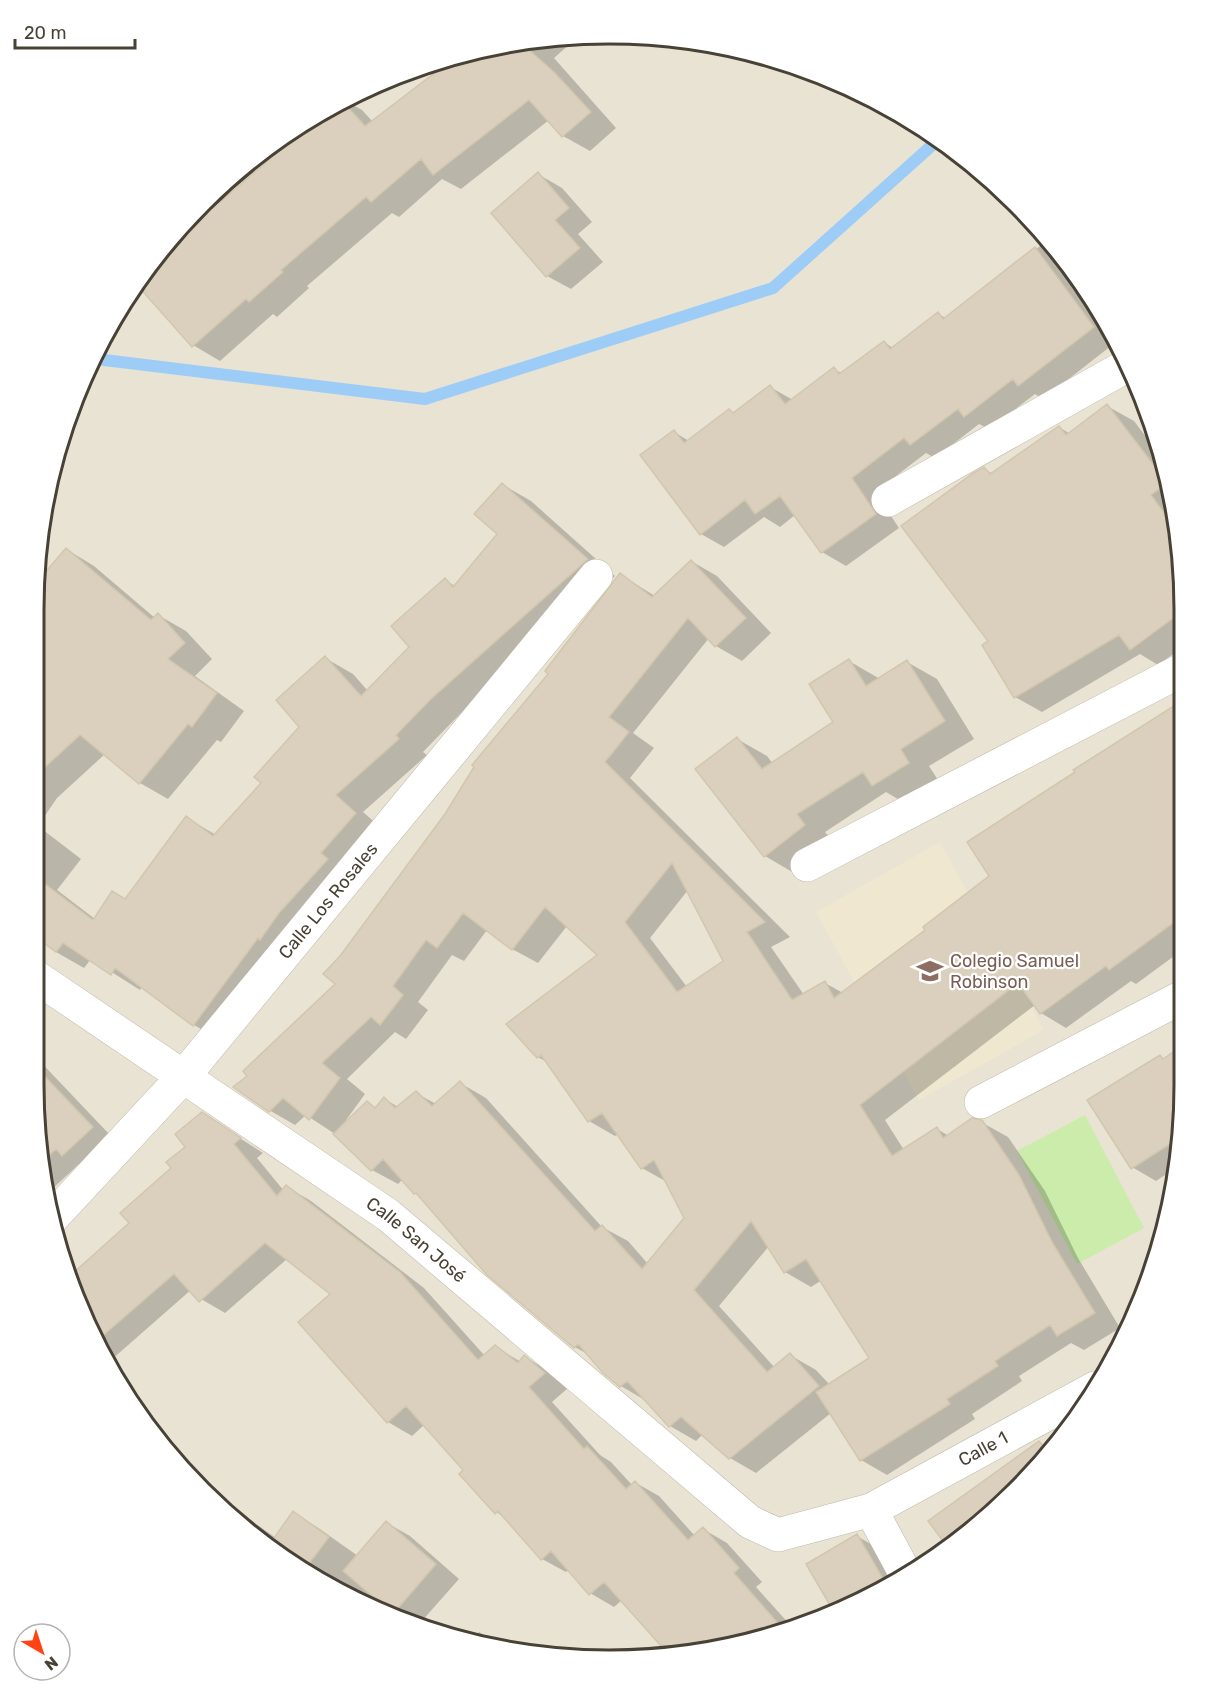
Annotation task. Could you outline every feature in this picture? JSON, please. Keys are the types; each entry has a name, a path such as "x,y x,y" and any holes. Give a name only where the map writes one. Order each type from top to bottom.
{"street":[{"path":"888,500 1120,370"},
{"name":"Calle Los Rosales","path":"58,1212 183,1077 596,576"},
{"path":"807,865 1174,674"},
{"name":"Calle San José","path":"44,982 388,1215 750,1522 778,1535"},
{"path":"981,1102 1174,1001"},
{"name":"Calle 1","path":"778,1535 871,1510 1080,1396"},
{"path":"871,1510 902,1568"}],"shaded area":[{"path":"608,44 645,45 719,54 755,63 790,73 858,102 891,119 952,160 1008,209 1033,236 1078,295 1115,359 1144,427 1163,498 1169,535 1174,608 1174,1085 1169,1159 1163,1196 1144,1267 1130,1302 1098,1368 1057,1429 1008,1485 981,1510 922,1555 858,1592 790,1621 719,1640 645,1649 608,1650 535,1646 462,1631 427,1621 392,1607 326,1575 265,1534 209,1485 160,1429 119,1368 73,1267 54,1196 45,1122 44,608 48,535 54,498 73,427 119,326 160,265 209,209 236,184 265,160 326,119 427,73 498,54 535,48"},
{"name":"Colegio Samuel Robinson","path":"940,842 1044,1030 919,1100 816,912"}],"green space":[{"path":"1085,1115 1144,1228 1077,1264 1017,1151"}],"building":[{"path":"528,49 555,73 591,112 562,137 529,100 433,175 421,159 371,202 366,197 281,270 283,272 249,302 246,299 192,347 142,291 160,265 209,209 295,139 348,108 365,126 439,69 498,54"},
{"path":"538,172 569,208 555,220 580,248 546,277 491,213"},
{"path":"1035,247 1094,327 1018,386 1013,379 964,417 958,409 910,445 904,438 852,478 876,514 821,553 780,496 755,514 745,500 700,535 640,455 674,430 684,443 729,409 733,413 770,385 785,404 834,367 839,374 884,341 890,349 938,312 943,319"},
{"path":"1107,404 1155,467 1161,488 1151,495 1166,515 1174,617 1130,650 1119,635 1014,698 982,645 988,641 901,526 984,467 990,474 1059,426 1066,435"},
{"path":"502,483 588,559 431,699 396,735 399,739 336,795 356,813 321,853 328,859 279,913 260,940 258,938 193,1026 115,968 111,975 63,943 56,952 44,943 44,883 93,920 112,891 125,899 186,816 213,836 261,783 254,777 299,727 276,700 325,656 361,696 409,647 391,626 445,578 453,587 497,534 474,514"},
{"path":"66,548 151,620 158,613 185,643 168,659 217,693 192,727 188,724 139,784 80,735 44,768 45,573"},
{"path":"691,560 746,618 715,647 688,618 609,717 629,732 605,762 765,922 747,932 792,1000 825,981 834,998 925,930 923,927 989,876 967,842 1075,772 1073,770 1174,706 1174,922 1109,970 1106,966 1040,1014 1018,983 860,1105 892,1156 937,1127 943,1138 972,1118 982,1120 1019,1175 1052,1242 1095,1313 1057,1336 1050,1325 995,1361 998,1366 947,1399 950,1404 860,1461 816,1392 869,1358 806,1259 784,1273 751,1221 694,1290 767,1372 790,1353 819,1386 729,1459 681,1417 669,1427 627,1381 620,1387 603,1373 578,1344 574,1348 487,1275 416,1193 414,1194 383,1159 371,1171 333,1134 367,1101 375,1108 384,1097 395,1108 416,1091 432,1106 460,1081 595,1231 602,1225 642,1269 684,1218 654,1160 641,1169 602,1113 588,1122 541,1055 537,1058 506,1024 597,955 545,907 512,950 463,913 437,948 426,940 393,986 403,995 380,1025 371,1017 322,1063 340,1078 309,1120 283,1098 269,1112 233,1087 247,1076 243,1071 335,984 323,974 340,956 445,814 474,767 472,765 548,674 545,671 620,573 652,597","holes":["672,863 723,961 677,992 625,922"]},
{"path":"849,659 866,686 907,660 945,721 901,749 909,763 872,786 863,772 797,814 805,825 764,857 695,769 737,737 762,769 833,722 809,684"},
{"path":"1174,1051 1170,1144 1131,1169 1087,1100 1160,1055 1163,1059"},
{"path":"44,1076 93,1127 62,1156 56,1149 48,1157"},
{"path":"202,1112 241,1138 234,1144 277,1196 286,1185 400,1272 478,1360 495,1345 518,1363 524,1355 545,1373 529,1387 584,1449 587,1446 626,1489 635,1481 688,1540 703,1527 739,1568 734,1573 779,1624 719,1640 662,1648 604,1582 589,1595 551,1551 541,1560 498,1511 495,1514 459,1474 463,1470 406,1406 387,1423 298,1322 330,1294 265,1243 199,1302 174,1274 102,1336 75,1272 129,1223 120,1213 171,1168 166,1162 185,1147 175,1134"},
{"path":"1039,1441 1043,1446 1008,1485 943,1541 928,1521"},
{"path":"293,1511 329,1537 309,1564 273,1540"},
{"path":"386,1521 436,1564 397,1609 377,1600 343,1571"},
{"path":"857,1534 883,1579 830,1605 806,1564"}],"waterway":[{"path":"102,360 425,399 773,288 932,146"}],"place":[{"name":"Colegio Samuel Robinson","path":"930,971"}]}
